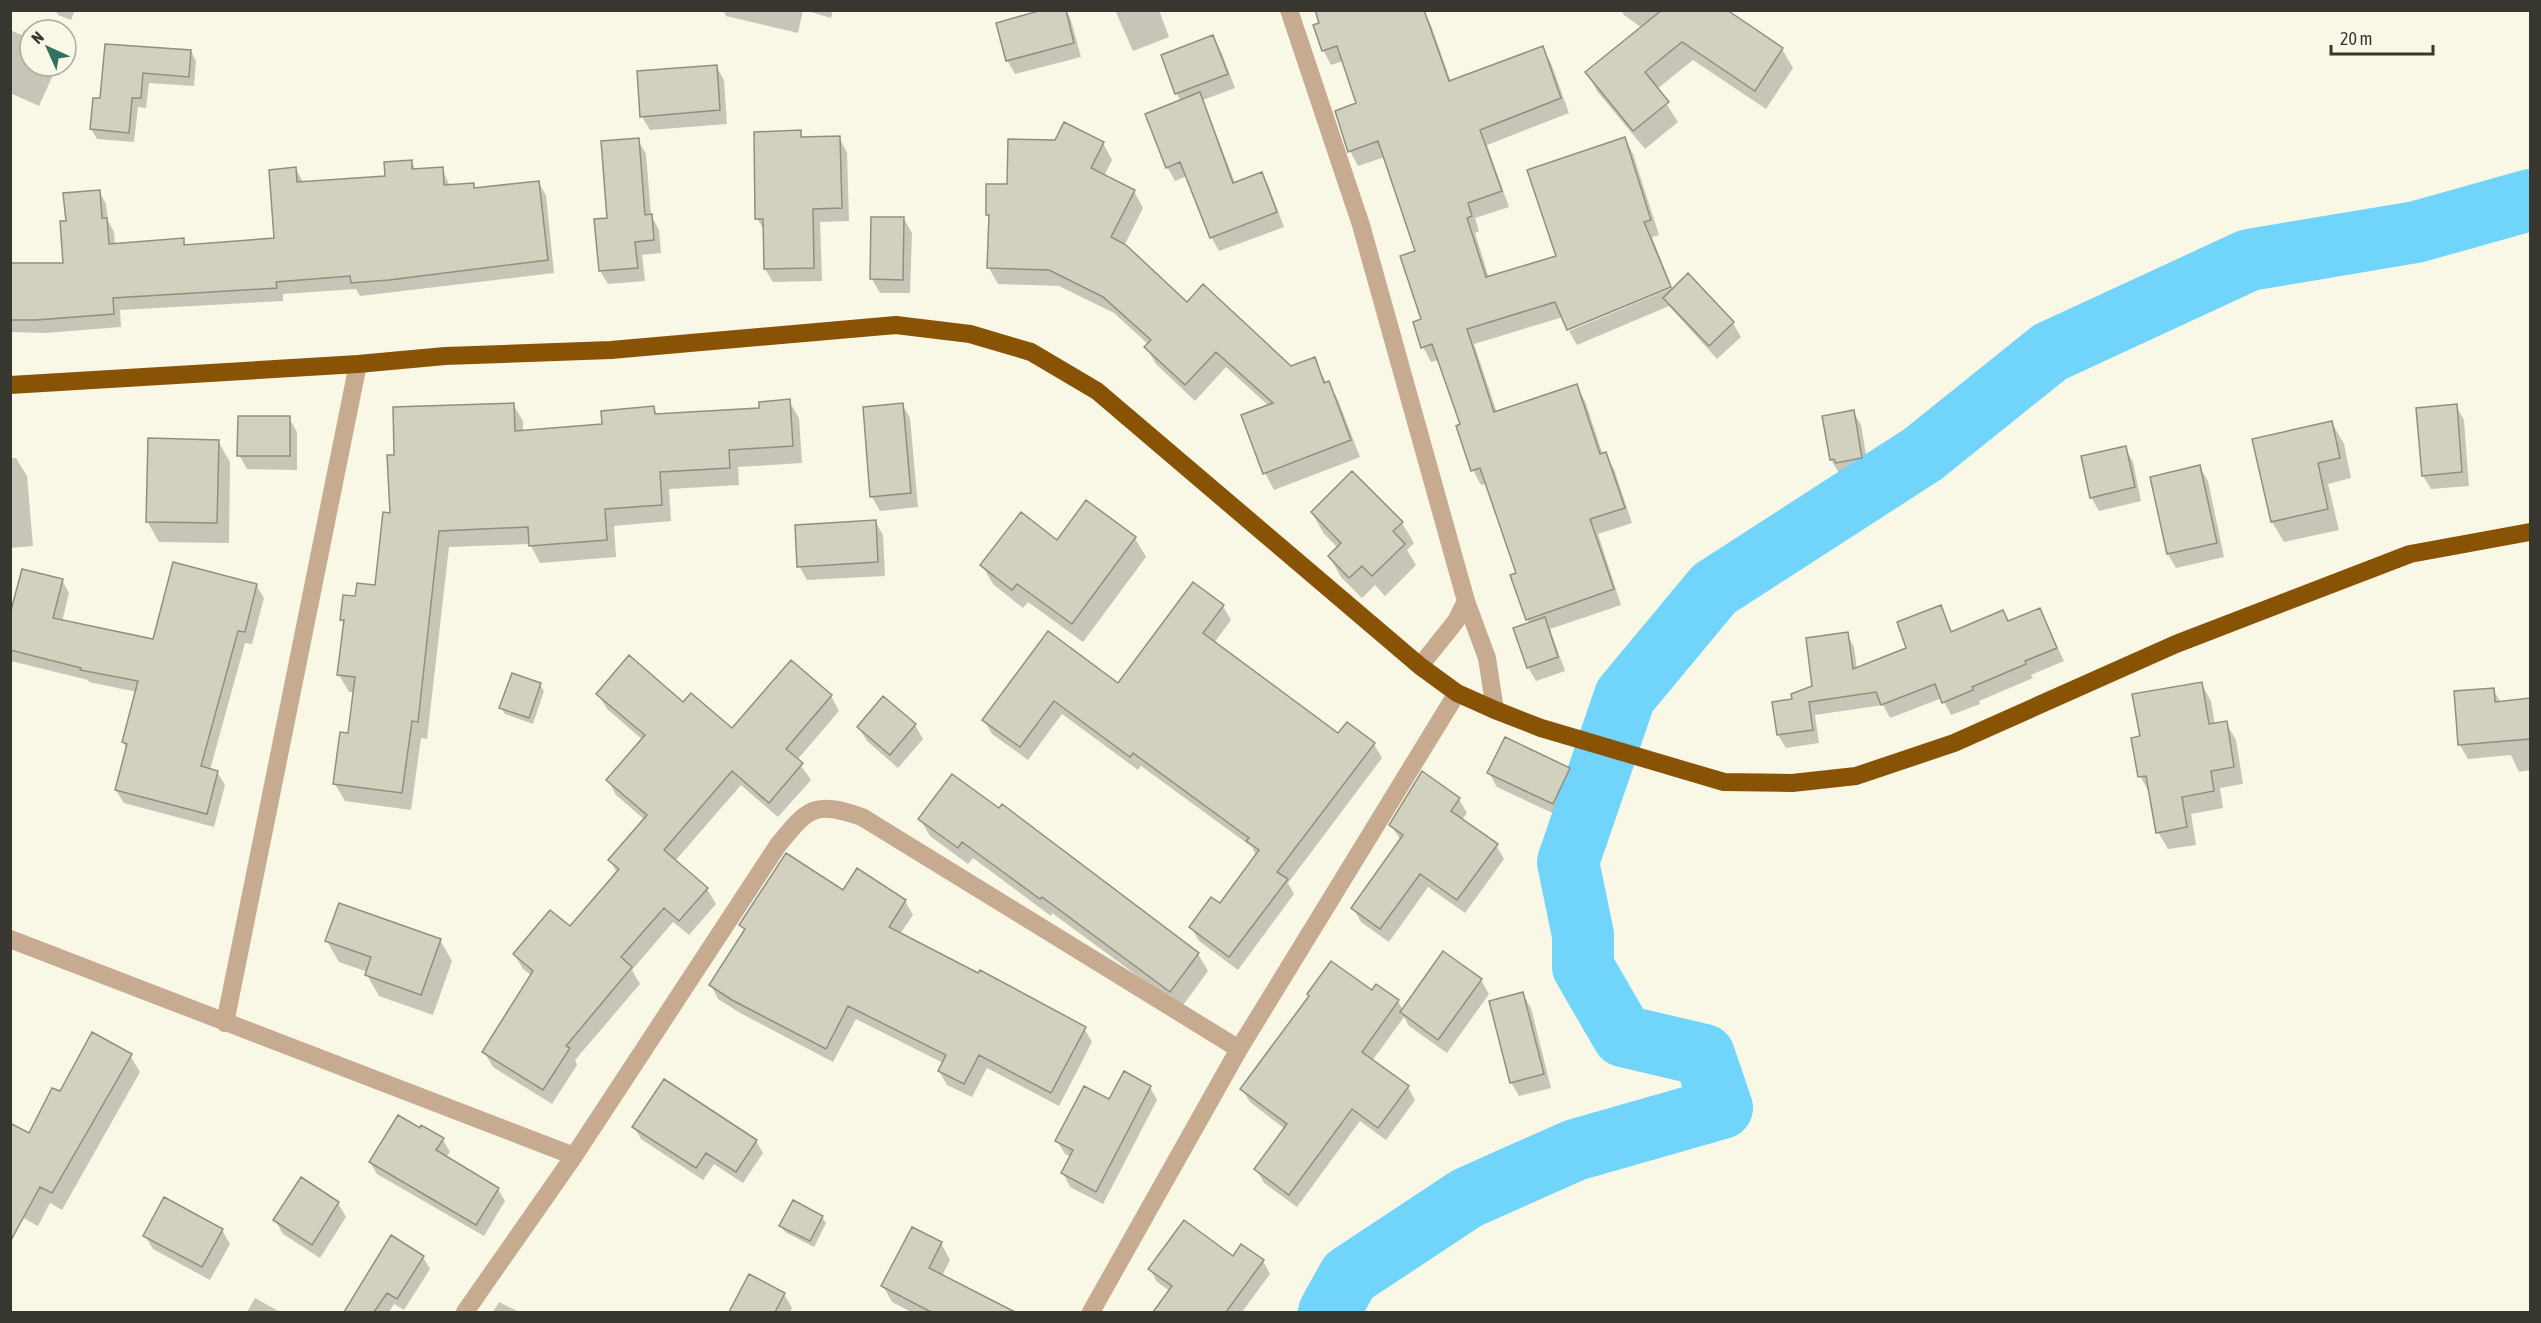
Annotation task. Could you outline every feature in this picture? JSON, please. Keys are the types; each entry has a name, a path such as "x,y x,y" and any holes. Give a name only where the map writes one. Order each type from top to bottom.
{"highway":[{"path":"10,385 358,364 445,356 612,350 896,325 970,334 1031,352 1097,391 1420,666 1457,693 1495,710 1581,740 1724,782 1792,783 1856,776 1954,743 2176,644 2410,554 2530,532"}],"street":[{"path":"1289,10 1361,225 1467,601 1487,658 1495,710"},
{"path":"225,1023 358,364"},
{"path":"1420,666 1456,621 1467,601"},
{"path":"1091,1312 1239,1049 1457,693"},
{"path":"465,1312 574,1156 778,845 801,817 817,808 837,808 862,817 1239,1049"},
{"path":"10,939 574,1156"}],"building":[{"path":"1042,10 1066,10 1074,43 1006,61 996,23"},
{"path":"1315,10 1424,10 1449,81 1543,46 1561,98 1480,130 1502,191 1468,203 1472,216 1467,218 1486,277 1556,256 1527,170 1625,137 1651,220 1644,222 1671,287 1567,330 1555,302 1467,329 1494,412 1577,384 1600,454 1606,452 1625,508 1590,519 1614,589 1526,620 1510,575 1516,573 1480,468 1471,471 1456,426 1460,424 1432,344 1421,348 1413,322 1421,319 1400,256 1415,251 1378,141 1348,152 1335,111 1356,103 1337,46 1322,51 1313,25 1319,23"},
{"path":"1662,10 1727,10 1783,48 1755,91 1682,42 1645,72 1669,102 1633,131 1585,72"},
{"path":"1213,35 1228,74 1175,94 1161,55"},
{"path":"105,44 191,50 189,77 143,73 141,98 132,98 129,133 90,129 93,98 100,98"},
{"path":"717,65 720,110 640,117 637,71"},
{"path":"1200,92 1233,183 1262,172 1277,212 1210,238 1180,162 1166,168 1145,114"},
{"path":"1064,122 1104,142 1091,168 1135,190 1111,237 1126,245 1187,302 1203,284 1291,366 1315,357 1324,383 1329,381 1351,440 1263,474 1241,415 1273,403 1216,352 1185,385 1144,347 1151,340 1103,297 1049,270 987,268 989,215 986,215 986,184 1007,184 1008,139 1055,140"},
{"path":"801,130 801,137 840,136 842,208 813,209 814,268 764,269 763,219 755,219 754,132"},
{"path":"639,138 645,215 652,214 654,240 635,242 638,268 599,271 594,219 607,218 601,141"},
{"path":"412,160 412,169 443,167 444,185 474,183 474,188 539,181 548,260 389,280 351,283 350,276 276,282 277,288 113,298 114,314 10,320 10,263 63,263 60,221 66,221 63,193 100,190 102,218 107,218 109,244 184,238 184,245 274,238 269,170 296,167 297,182 385,176 384,162"},
{"path":"871,217 904,217 903,280 870,279"},
{"path":"1688,273 1734,322 1709,346 1663,298"},
{"path":"790,399 793,446 729,450 730,468 660,472 662,505 605,509 607,540 529,546 528,527 439,531 418,722 412,721 402,793 333,784 340,732 348,733 355,677 337,675 344,620 340,620 343,595 355,596 357,583 375,585 383,512 390,513 387,455 394,455 393,407 514,403 515,431 602,424 601,411 654,406 655,414 759,408 759,402"},
{"path":"903,403 911,493 870,497 863,407"},
{"path":"2457,404 2462,472 2422,476 2416,408"},
{"path":"1854,410 1862,458 1836,463 1834,459 1830,460 1822,416"},
{"path":"238,416 290,416 290,456 237,456"},
{"path":"2332,421 2340,458 2318,463 2328,509 2271,522 2252,439"},
{"path":"148,438 219,440 217,523 146,522"},
{"path":"2126,446 2135,487 2090,498 2081,456"},
{"path":"2200,465 2217,543 2167,554 2150,477"},
{"path":"1352,471 1403,522 1393,531 1405,544 1372,576 1362,566 1349,578 1328,556 1341,543 1311,512"},
{"path":"1086,500 1136,537 1072,624 1017,584 1012,590 980,565 1021,512 1057,540"},
{"path":"876,520 878,562 797,567 795,525"},
{"path":"173,562 257,584 245,632 238,631 201,766 218,771 207,814 115,790 127,744 122,742 138,681 80,670 81,668 10,650 10,614 22,569 63,579 53,618 153,639"},
{"path":"1193,582 1224,605 1203,633 1338,733 1347,722 1375,743 1277,872 1288,879 1229,957 1189,927 1211,897 1220,903 1259,850 1246,841 1249,838 1133,753 1130,757 1054,701 1020,747 982,720 1048,631 1118,683"},
{"path":"1941,605 1951,632 2003,610 2008,621 2040,608 2057,648 2025,661 2026,664 1972,687 1973,690 1942,703 1935,684 1881,705 1876,692 1809,702 1813,730 1777,735 1772,702 1792,699 1791,694 1812,686 1806,638 1848,632 1853,669 1906,648 1897,622"},
{"path":"1545,617 1558,657 1527,668 1513,628"},
{"path":"629,655 683,702 691,693 732,728 791,660 832,695 786,749 803,763 769,803 732,771 664,850 708,888 679,921 664,908 621,957 632,967 566,1046 570,1048 543,1090 482,1052 533,971 513,954 550,910 570,926 619,869 608,860 647,815 606,780 645,735 596,694"},
{"path":"512,673 541,683 529,718 499,708"},
{"path":"2202,682 2209,724 2227,721 2234,767 2211,771 2214,791 2182,797 2187,827 2156,833 2146,776 2138,777 2131,738 2140,736 2132,694"},
{"path":"2494,688 2495,702 2530,698 2530,739 2458,745 2454,691"},
{"path":"883,696 916,724 890,755 857,727"},
{"path":"1505,737 1570,768 1553,804 1487,773"},
{"path":"1422,771 1460,798 1451,811 1498,844 1457,900 1420,874 1380,929 1351,908 1403,835 1389,825"},
{"path":"952,774 999,808 1002,804 1199,953 1170,992 1042,897 1040,899 962,842 958,848 918,819"},
{"path":"786,853 843,890 857,868 906,900 889,927 978,973 980,970 1086,1027 1051,1093 979,1055 964,1084 938,1071 946,1055 848,1006 826,1049 732,1000 709,985 745,929 739,925"},
{"path":"339,903 441,939 421,995 365,975 371,957 325,941"},
{"path":"1443,951 1482,979 1438,1040 1400,1012"},
{"path":"1331,961 1372,990 1376,984 1399,1000 1362,1052 1409,1086 1378,1128 1352,1109 1289,1195 1254,1169 1287,1124 1240,1089 1309,996 1307,994"},
{"path":"1523,992 1544,1074 1510,1083 1489,1001"},
{"path":"92,1032 132,1054 52,1193 40,1187 10,1242 10,1123 29,1133 52,1088 60,1091"},
{"path":"1124,1071 1151,1086 1096,1192 1061,1173 1073,1150 1055,1141 1084,1086 1109,1099"},
{"path":"664,1079 757,1140 736,1172 706,1153 696,1168 632,1127"},
{"path":"398,1115 444,1138 436,1150 499,1188 476,1225 369,1162"},
{"path":"301,1177 339,1202 312,1245 273,1220"},
{"path":"164,1197 223,1229 202,1267 143,1236"},
{"path":"793,1200 823,1216 810,1241 779,1226"},
{"path":"1184,1220 1233,1256 1241,1244 1264,1260 1226,1312 1153,1312 1172,1286 1148,1269"},
{"path":"912,1227 942,1242 929,1268 1015,1312 931,1312 881,1286"},
{"path":"391,1235 424,1256 397,1299 387,1293 374,1312 344,1312"},
{"path":"749,1274 785,1293 775,1312 729,1312"}],"waterway":[{"path":"1329,1312 1349,1276 1467,1198 1575,1150 1722,1108 1704,1055 1623,1036 1583,967 1583,935 1568,862 1625,696 1714,589 1923,454 2050,352 2249,260 2416,232 2530,200"}]}
